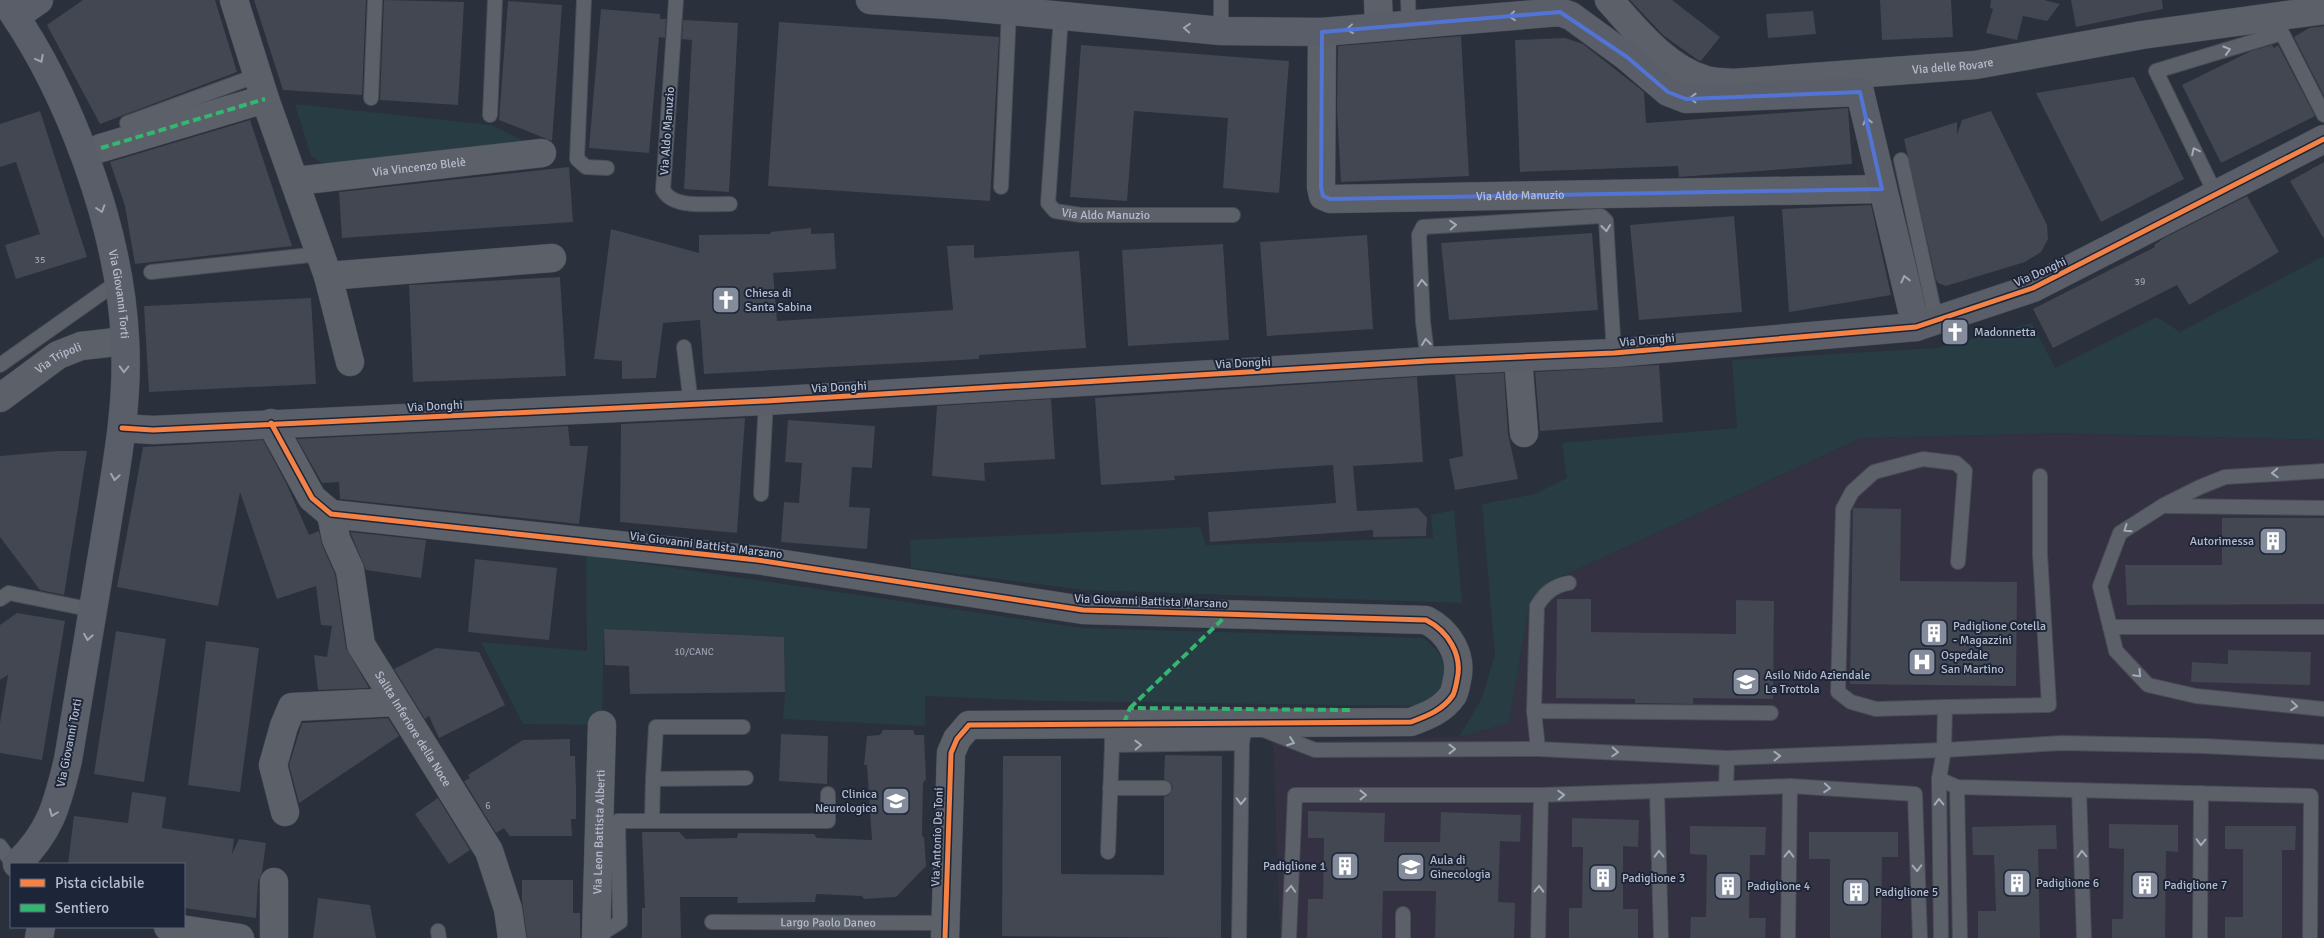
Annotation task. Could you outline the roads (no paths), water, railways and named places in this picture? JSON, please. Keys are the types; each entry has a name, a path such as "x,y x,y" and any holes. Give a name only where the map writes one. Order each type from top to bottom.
{"street":[{"path":"10,8 39,0"},
{"path":"234,0 261,87 296,181 324,265 350,362"},
{"path":"870,0 948,3 1061,17 1221,31 1322,32 1379,13 1560,6 1627,57 1668,92 1686,99 1860,92 1882,189 1926,323"},
{"name":"Via delle Rovare","path":"1608,0 1666,59 1683,70 1707,80 1733,83 1975,65 2142,35 2324,10"},
{"name":"Via Giovanni Torti","path":"10,8 56,90 83,154 109,234 119,281 125,341 122,428 68,760 58,801 49,824 36,846 18,863"},
{"name":"Via Aldo Manuzio","path":"1322,32 1321,187 1323,196 1330,199 1882,189"},
{"path":"101,148 261,87"},
{"name":"Via Donghi","path":"122,428 153,430 766,401 1428,361 1614,353 1698,354 1926,323 2033,288 2324,140"},
{"name":"Via Vincenzo Blelè","path":"296,181 542,153"},
{"path":"324,265 552,258"},
{"name":"Via Tripoli","path":"0,398 58,355 81,346 125,341"},
{"path":"1518,358 1524,433"},
{"path":"271,423 312,498 331,514"},
{"name":"Salita Inferiore della Noce","path":"331,514 336,539 350,570 361,645 489,851 508,909 512,938"},
{"name":"Via Giovanni Battista Marsano","path":"331,514 758,560 1083,610 1426,620 1439,626 1451,639 1460,668 1453,694 1434,714 1411,722 1244,733 1112,734 969,725 957,738"},
{"path":"285,812 273,765 284,726 292,707 396,702"},
{"name":"Via Leon Battista Alberti","path":"596,938 602,725"},
{"name":"Via Antonio De Toni","path":"945,930 951,753 957,738"},
{"path":"274,882 274,938"},
{"path":"175,928 240,938"}],"lane":[{"path":"371,98 375,0"},
{"path":"490,115 495,0"},
{"path":"584,0 577,159 586,168 607,168"},
{"name":"Via Aldo Manuzio","path":"676,0 663,190 667,197 677,202 730,204"},
{"path":"1221,0 1221,31"},
{"path":"1001,187 1009,11"},
{"name":"Via Aldo Manuzio","path":"1061,17 1048,203 1055,211 1081,215 1234,215"},
{"path":"2216,195 2156,71 2282,32 2324,114"},
{"path":"127,123 261,87"},
{"path":"1901,160 1926,323"},
{"path":"1428,361 1423,322 1419,235 1423,227 1601,216 1606,221 1614,353"},
{"path":"151,272 324,265"},
{"path":"0,364 119,281"},
{"path":"684,347 691,404"},
{"path":"761,494 766,401"},
{"path":"1958,562 1965,471 1956,463 1923,459 1874,472 1852,492 1843,509 1838,692 1851,702 1876,709 2050,705 2040,554 2040,476"},
{"path":"2324,470 2225,476 2164,505 2120,533 2100,586 2116,651 2148,685 2196,696 2324,709"},
{"path":"2164,505 2324,508"},
{"path":"1538,749 1534,711 1537,606 1543,596 1556,586 1569,582"},
{"path":"0,599 9,593 93,610"},
{"path":"2110,627 2324,627"},
{"path":"1941,938 1939,779 1944,750 1945,707"},
{"path":"1534,711 1771,713"},
{"path":"652,821 656,727 743,727"},
{"path":"1239,938 1244,733 1315,750 1538,749 1727,758 1944,750 2062,743 2204,746 2324,752"},
{"path":"1108,852 1112,734"},
{"path":"1726,788 1727,758"},
{"path":"653,779 746,778"},
{"path":"1939,779 1957,787 2311,796 2310,938"},
{"path":"1788,938 1790,786"},
{"path":"1289,938 1295,795 1541,795 1790,786 1915,794 1920,938"},
{"path":"1957,787 1960,938"},
{"path":"1110,788 1164,788"},
{"path":"2079,790 2084,938"},
{"path":"1658,792 1661,938"},
{"path":"2200,938 2201,793"},
{"path":"596,938 620,922 618,821 828,821 828,794"},
{"path":"1538,938 1541,795"},
{"path":"0,846 12,863"},
{"path":"1403,914 1403,938"},
{"name":"Largo Paolo Daneo","path":"712,922 945,930"}],"place":[{"name":"Chiesa di Santa Sabina","path":"726,300"},
{"name":"Madonnetta","path":"1955,332"},
{"name":"Autorimessa","path":"2273,541"},
{"name":"Padiglione Cotella - Magazzini","path":"1934,633"},
{"name":"Ospedale San Martino","path":"1922,662"},
{"name":"Asilo Nido Aziendale La Trottola","path":"1746,682"},
{"name":"Clinica Neurologica","path":"896,801"},
{"name":"Padiglione 1","path":"1345,866"},
{"name":"Aula di Ginecologia","path":"1411,867"},
{"name":"Padiglione 3","path":"1603,878"},
{"name":"Padiglione 6","path":"2017,883"},
{"name":"Padiglione 7","path":"2145,885"},
{"name":"Padiglione 4","path":"1728,886"},
{"name":"Padiglione 5","path":"1856,892"}]}
